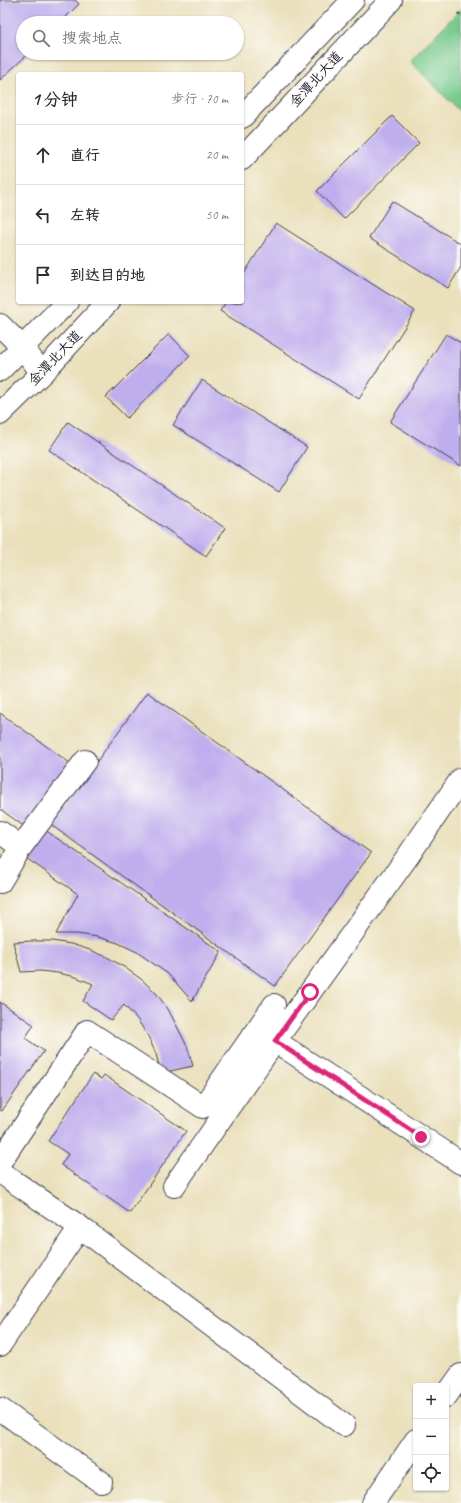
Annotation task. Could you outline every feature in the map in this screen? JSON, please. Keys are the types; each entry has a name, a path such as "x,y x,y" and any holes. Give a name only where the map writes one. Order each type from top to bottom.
{"street":[{"name":"金潭北大道","path":"244,115 353,0"},
{"name":"金潭北大道","path":"244,157 391,0"},
{"path":"0,370 65,304"},
{"name":"金潭北大道","path":"0,414 42,373 106,304"},
{"path":"0,325 23,348 42,373"},
{"path":"0,882 21,847 85,761"},
{"path":"174,1186 461,779"},
{"path":"0,832 21,847"},
{"path":"0,1162 87,1031 202,1107 274,1005"},
{"path":"275,1041 461,1163"},
{"path":"0,1172 80,1227 344,1425"},
{"path":"0,1345 80,1227"},
{"path":"449,1392 461,1374"},
{"path":"0,1409 101,1482"},
{"path":"373,1503 413,1444"}],"path":[{"path":"458,13 461,17"}],"green space":[{"path":"461,9 461,113 410,61"}],"building":[{"path":"0,0 75,0 79,4 67,16 16,16 16,60 21,60 0,80"},
{"path":"392,116 419,143 344,219 317,191"},
{"path":"392,201 461,244 461,267 448,288 369,238"},
{"path":"276,223 415,311 359,399 220,311 225,304 244,304 244,274"},
{"path":"169,334 190,356 127,418 106,397"},
{"path":"446,334 461,343 461,466 390,422"},
{"path":"202,380 307,447 279,492 173,425"},
{"path":"68,422 225,528 206,556 49,450"},
{"path":"147,692 371,853 275,986 51,825"},
{"path":"0,713 74,766 29,830 0,809"},
{"path":"45,830 221,952 192,1001 168,974 137,952 118,943 98,937 77,934 56,934 78,894 26,858"},
{"path":"52,941 71,944 90,950 107,957 141,979 156,993 168,1009 187,1046 193,1066 161,1073 156,1054 148,1036 137,1019 124,1005 111,1020 83,1001 93,984 76,977 58,973 40,971 21,972 13,942"},
{"path":"0,1002 34,1025 25,1038 44,1051 2,1111 0,1110"},
{"path":"93,1074 101,1079 104,1075 186,1131 130,1213 61,1165 68,1154 48,1141"}],"route":[{"path":"310,992 275,1041 421,1137"}]}
